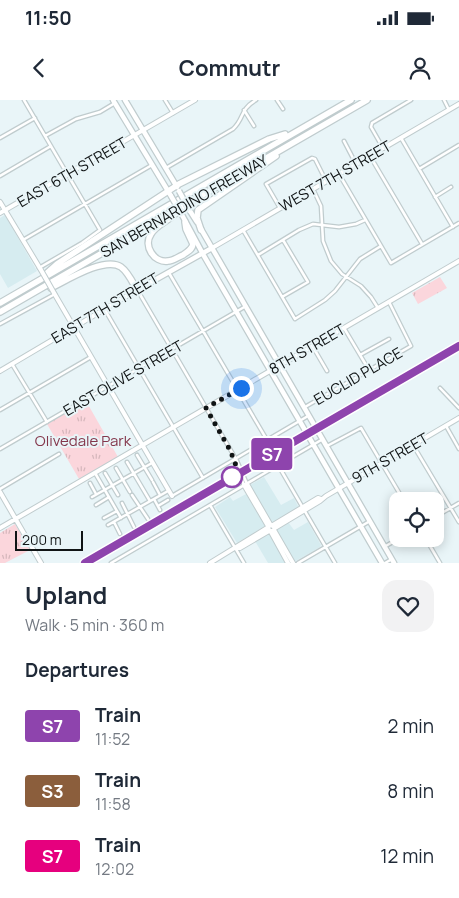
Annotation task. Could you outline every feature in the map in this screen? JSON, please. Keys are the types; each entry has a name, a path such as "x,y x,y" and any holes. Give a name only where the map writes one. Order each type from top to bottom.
{"highway":[{"name":"SAN BERNARDINO FREEWAY","path":"0,299 42,270 343,100"},
{"path":"0,303 350,100"},
{"path":"0,308 359,100"},
{"name":"SAN BERNARDINO FREEWAY","path":"0,312 367,100"},
{"path":"42,270 57,264 177,188 269,139 285,134"},
{"path":"201,230 197,218 198,210 299,139"},
{"path":"184,206 170,219 153,230 148,246 153,255 160,260 170,261 191,249 193,244 186,229 186,222"},
{"path":"22,301 83,273 108,264 114,264 122,268 137,290"}],"main road":[{"path":"125,100 393,561"},
{"path":"114,102 170,193 270,371 384,563"},
{"name":"EAST 7TH STREET","path":"137,290 212,248"}],"street":[{"path":"165,100 173,113"},
{"name":"EAST 6TH STREET","path":"0,213 195,100"},
{"path":"166,169 233,129 244,110 256,100"},
{"path":"277,100 283,110"},
{"path":"383,148 371,124 412,100"},
{"path":"444,100 449,110"},
{"path":"26,101 100,230 42,270"},
{"path":"45,136 76,119 100,112 114,102"},
{"name":"WEST 7TH STREET","path":"212,248 459,104"},
{"path":"244,110 254,126"},
{"path":"0,138 35,118"},
{"path":"401,138 453,227"},
{"path":"344,140 356,164"},
{"path":"0,176 51,146"},
{"path":"419,169 458,146 459,150"},
{"path":"370,156 422,244"},
{"path":"280,208 266,184 312,158 315,159 326,181"},
{"path":"22,240 152,164"},
{"path":"338,174 391,263 459,223"},
{"path":"435,196 452,187"},
{"path":"313,188 321,206 321,234 326,252 334,266 361,286 378,308"},
{"path":"0,202 42,270 168,491 170,498"},
{"path":"258,255 283,239 313,224 339,227 366,220"},
{"path":"243,230 295,319 325,300 360,260 381,246"},
{"path":"282,297 308,282 283,239"},
{"name":"8TH STREET","path":"0,528 459,261"},
{"path":"168,271 266,440"},
{"path":"137,290 234,460 237,461 246,484 293,563"},
{"name":"EAST 7TH STREET","path":"0,371 137,290"},
{"path":"0,324 54,294"},
{"name":"EUCLID PLACE","path":"305,407 411,346 389,302"},
{"name":"EAST OLIVE STREET","path":"0,449 246,306"},
{"path":"105,310 203,478"},
{"path":"344,328 369,370"},
{"path":"360,355 389,339"},
{"path":"313,346 328,371"},
{"path":"0,410 91,357"},
{"path":"12,364 47,422"},
{"path":"440,388 459,408"},
{"path":"158,506 309,415"},
{"name":"9TH STREET","path":"210,563 235,548 240,548 304,508 320,501 459,418"},
{"path":"446,426 459,449"},
{"path":"327,446 361,428 399,492"},
{"path":"111,563 323,439"},
{"path":"413,445 459,522"},
{"path":"42,563 0,490 59,454"},
{"path":"137,455 160,495"},
{"path":"127,462 150,501"},
{"path":"92,497 152,463"},
{"path":"278,465 335,563"},
{"path":"116,468 148,519"},
{"path":"94,473 121,518"},
{"path":"105,473 118,495"},
{"path":"90,483 96,494"},
{"path":"108,525 168,491"},
{"path":"96,505 109,497"},
{"path":"154,499 160,510"},
{"path":"122,503 134,526"},
{"path":"444,512 459,503"},
{"path":"210,505 244,563"},
{"path":"104,518 117,511"},
{"path":"298,563 370,521"},
{"path":"114,522 120,534"},
{"path":"271,528 288,563"},
{"path":"384,547 389,544"},
{"path":"431,547 440,563"},
{"path":"384,563 393,561"}],"shaded area":[{"path":"5,215 37,271 8,288 0,274 0,218"},
{"path":"264,477 281,505 294,498 299,508 272,523 250,485"},
{"path":"246,494 265,526 237,543 215,507 230,497 233,501"},
{"path":"288,522 294,530 308,522 321,545 320,547 294,562 276,531"},
{"path":"269,533 287,563 268,563 255,541"}],"green space":[{"path":"440,277 447,288 418,304 412,293"},
{"name":"Olivedale Park","path":"86,401 118,457 79,479 47,424"},
{"path":"15,524 30,550 5,563 0,563 0,533"}],"railway":[{"path":"85,563 459,346"}],"train":[{"name":"S7","path":"85,563 459,346"}],"route":[{"path":"232,477 239,473 230,450 206,408 241,388"}]}
